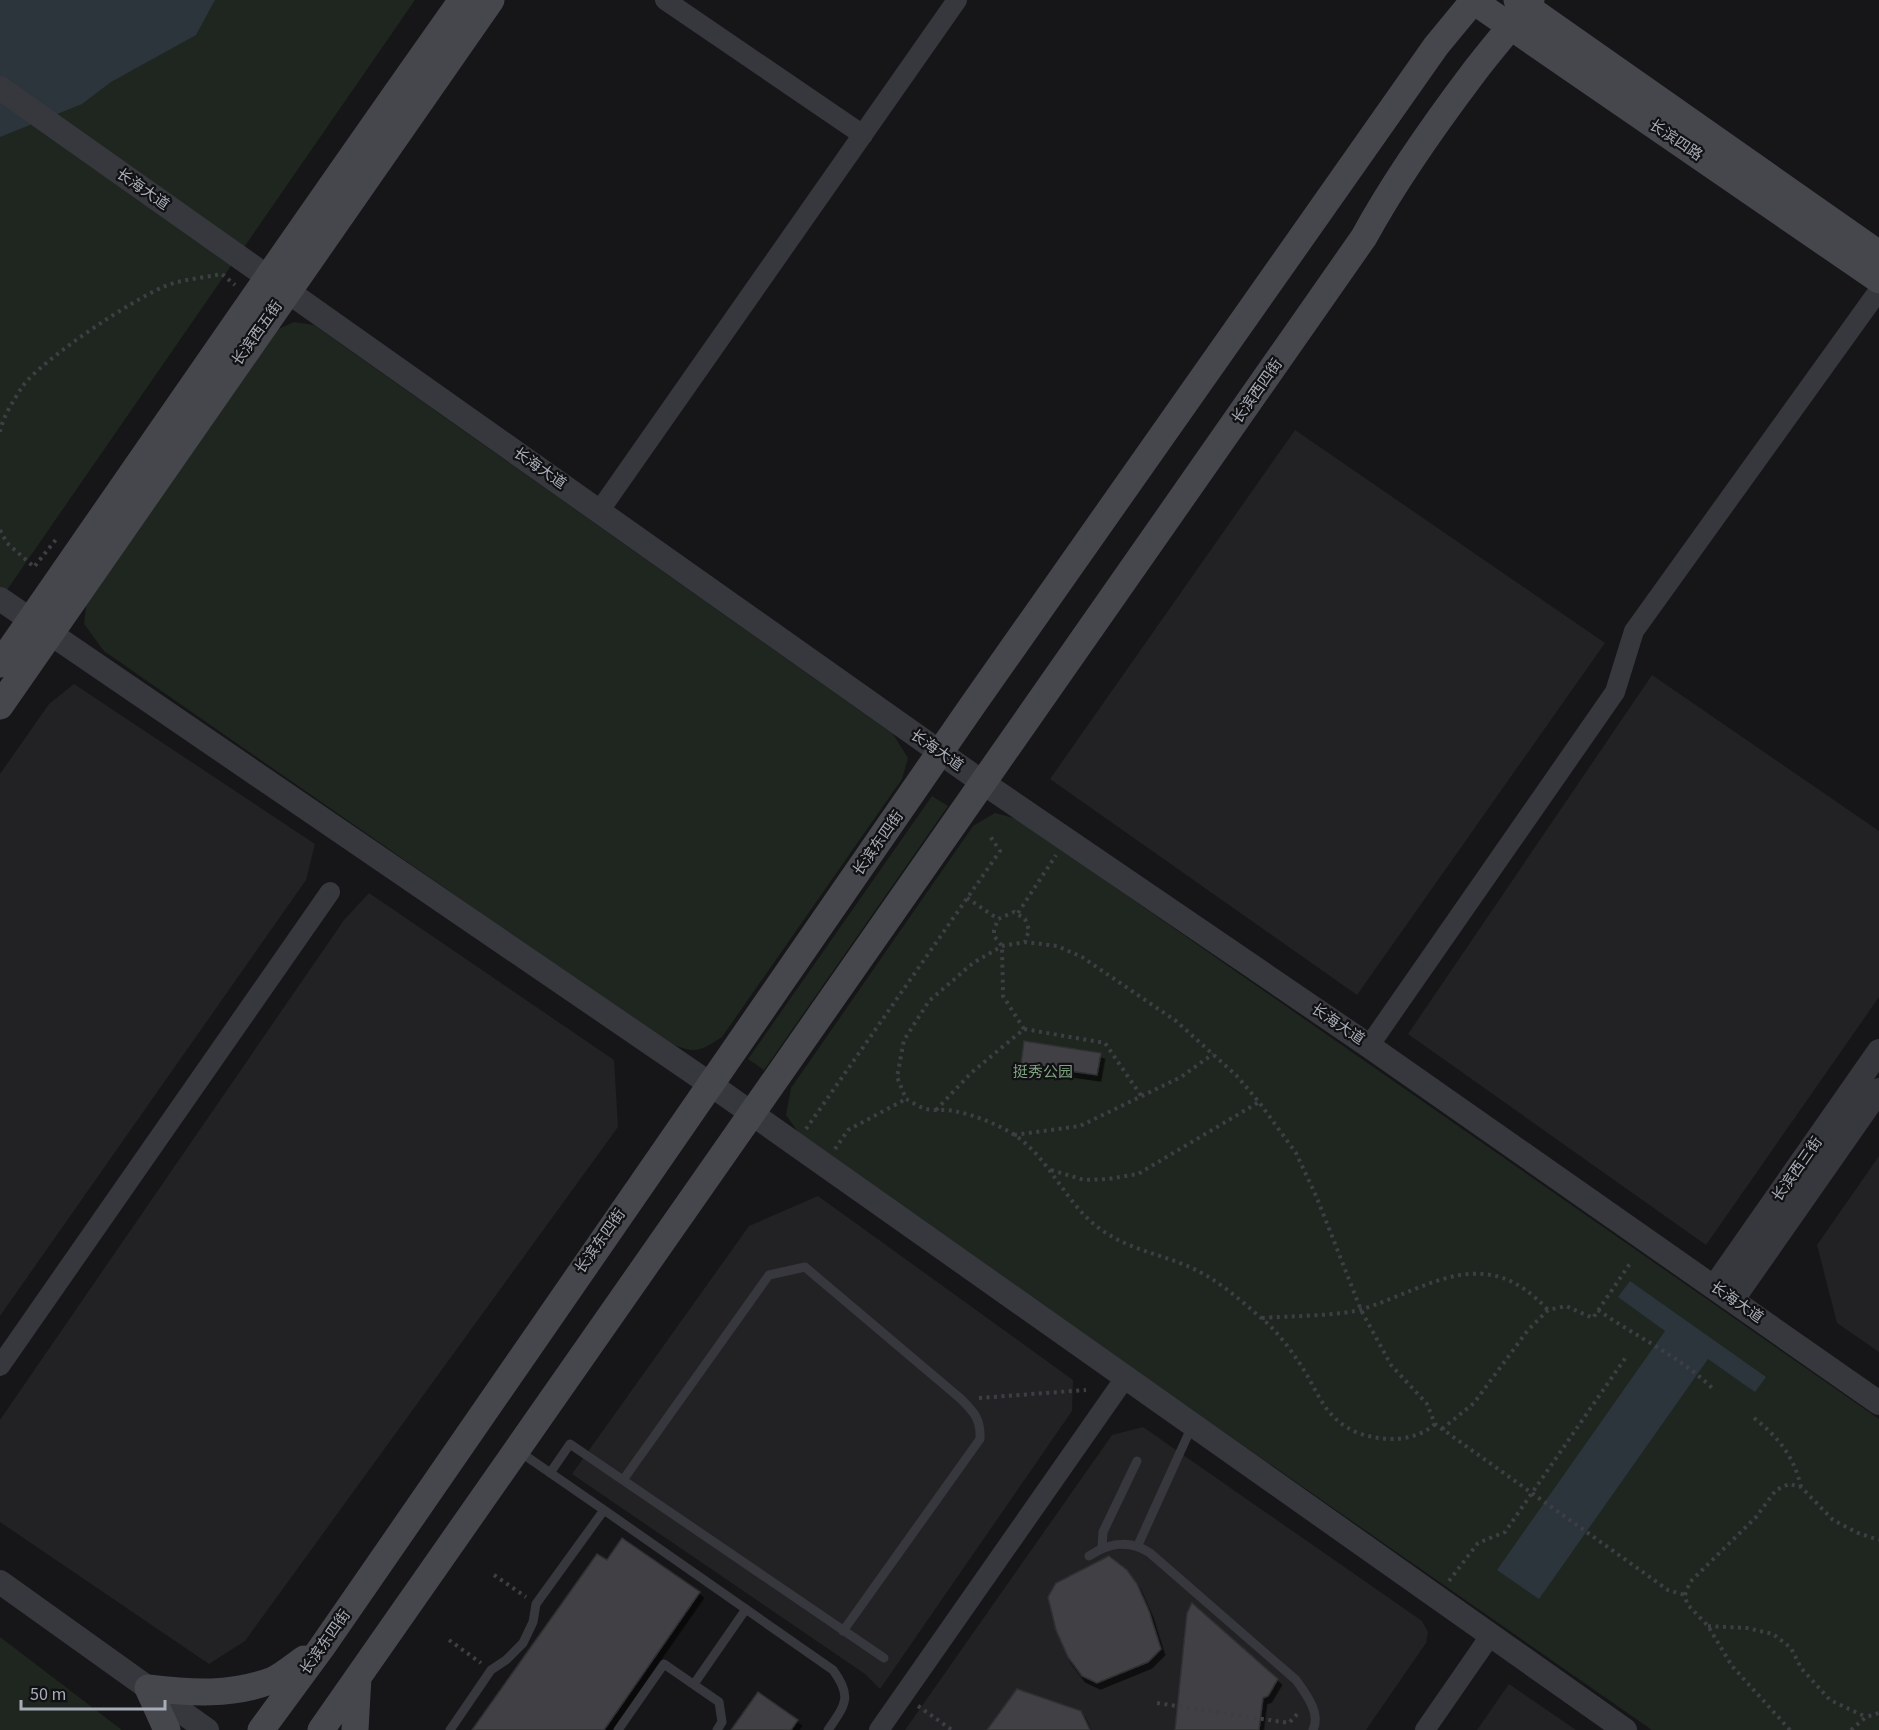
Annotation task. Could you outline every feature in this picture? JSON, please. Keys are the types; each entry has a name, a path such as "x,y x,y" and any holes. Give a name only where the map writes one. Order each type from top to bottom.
{"main road":[{"name":"长滨西五街","path":"278,284 316,205 462,0"},
{"name":"长滨西五街","path":"0,706 11,662 40,627 278,284 491,0"},
{"name":"长滨四路","path":"1473,0 1521,8 1879,254"},
{"path":"940,753 1436,46 1473,0"},
{"name":"长滨四路","path":"1521,8 1879,280"},
{"name":"长滨西四街","path":"982,782 1364,237 1384,200 1415,155 1521,8"},
{"name":"长滨东四街","path":"261,1730 322,1647 940,753"},
{"path":"321,1730 518,1451 982,782"},
{"path":"148,1688 193,1694 234,1691 274,1679 322,1647"},
{"path":"355,1730 358,1677"},
{"path":"148,1688 167,1730"}],"street":[{"path":"665,0 863,135"},
{"path":"600,510 957,0"},
{"name":"长海大道","path":"0,88 600,510 940,753 1369,1046 1879,1403"},
{"path":"1369,1046 1615,692 1634,631 1879,290"},
{"path":"0,598 710,1084 1624,1730"},
{"path":"0,1366 330,892"},
{"name":"长滨西三街","path":"1724,1293 1879,1051"},
{"name":"长滨西三街","path":"1724,1293 1879,1090"},
{"path":"879,1730 1125,1378"},
{"path":"0,1582 207,1730"},
{"path":"1425,1730 1490,1636"}],"lane":[{"path":"623,1480 768,1275 805,1268 961,1399 977,1415 981,1427 980,1439 843,1631"},
{"path":"1138,1545 1192,1426"},
{"path":"549,1473 570,1444 884,1658"},
{"path":"518,1451 833,1670 842,1683 846,1695 843,1707 828,1730"},
{"path":"1102,1548 1102,1532 1137,1461"},
{"path":"450,1730 491,1670 506,1660 523,1643 533,1623 536,1604 604,1510"},
{"path":"1089,1556 1102,1548 1123,1543 1138,1545 1296,1680 1311,1700 1315,1724 1313,1730"},
{"path":"693,1684 746,1609"},
{"path":"618,1730 664,1664 719,1702 722,1722 717,1730"}],"path":[{"path":"0,432 1,425 23,386 49,361 132,304 164,286 222,274 238,287"},
{"path":"0,530 7,543 34,567"},
{"path":"805,1129 1000,851 990,836"},
{"path":"1018,913 1067,840"},
{"path":"967,898 998,919"},
{"path":"1025,942 1029,924 1018,913 1009,912 998,919 994,936 1002,946 1003,996 1024,1029 1105,1043 1142,1098"},
{"path":"1435,1424 1423,1435 1403,1439 1380,1438 1358,1432 1336,1420 1320,1403 1299,1362 1262,1318 1211,1278 1185,1265 1136,1249 1104,1232 1075,1206 1051,1170 1014,1135 984,1120 952,1110 926,1109 906,1099 897,1077 904,1040 929,1001 973,963 1002,946 1025,942 1058,946 1082,957 1176,1021 1236,1075 1296,1153 1317,1198 1361,1310 1391,1365 1427,1404 1435,1424 1668,1590 1685,1595"},
{"path":"936,1110 971,1073 1024,1029"},
{"path":"1014,1135 1080,1126 1142,1098 1180,1077 1213,1054"},
{"path":"832,1152 848,1130 906,1099"},
{"path":"1051,1170 1084,1180 1138,1174 1258,1102"},
{"path":"1442,1429 1474,1403 1528,1330 1548,1310 1566,1306 1593,1317 1631,1262"},
{"path":"1262,1318 1361,1310 1417,1286 1457,1274 1490,1275 1511,1282 1531,1292 1548,1310"},
{"path":"1598,1310 1635,1336 1651,1342 1713,1389"},
{"path":"1436,1598 1478,1543 1505,1532 1626,1357"},
{"path":"961,1399 1086,1390"},
{"path":"1754,1418 1777,1436 1796,1467 1801,1487 1833,1520 1858,1533 1879,1540"},
{"path":"1790,1730 1732,1666 1708,1626 1687,1604 1685,1595 1690,1582 1756,1517 1776,1490 1789,1484 1801,1487"},
{"path":"494,1575 536,1604"},
{"path":"1708,1626 1747,1628 1773,1634 1791,1648 1800,1668 1830,1701 1866,1717"},
{"path":"449,1640 491,1670"},
{"path":"1157,1703 1289,1723 1311,1700"},
{"path":"921,1708 952,1730"},
{"path":"1851,1730 1866,1717 1879,1713"}],"shaded area":[{"path":"0,0 215,0 196,35 111,82 82,104 0,137"},
{"path":"1295,430 1605,643 1357,995 1050,779"},
{"path":"1652,675 1879,831 1879,997 1706,1245 1408,1034"},
{"path":"74,684 315,844 306,880 0,1316 0,774 49,704"},
{"path":"369,893 614,1060 618,1127 245,1641 209,1664 0,1522 0,1420 344,920"},
{"path":"1879,1156 1879,1352 1837,1323 1817,1245"},
{"path":"818,1196 1073,1380 1072,1411 880,1689 865,1674 572,1474 749,1226"},
{"path":"1630,1281 1766,1377 1755,1392 1708,1359 1539,1599 1497,1570 1665,1331 1618,1297"},
{"path":"1143,1427 1422,1621 1428,1632 1426,1643 1366,1730 905,1730 1112,1435"},
{"path":"1509,1684 1576,1730 1477,1730"}],"green space":[{"path":"0,0 415,0 0,600"},
{"path":"294,322 314,325 893,734 908,758 902,779 722,1037 713,1043 694,1050 665,1041 104,651 84,624 87,598 272,332"},
{"path":"932,796 948,806 764,1070 748,1059"},
{"name":"挺秀公园","path":"995,813 1017,819 1879,1419 1879,1730 1652,1730 803,1139 786,1115 791,1088 973,826"},
{"path":"0,1637 122,1730 0,1730"}],"building":[{"path":"1024,1041 1101,1053 1097,1075 1021,1064"},
{"path":"622,1538 700,1592 604,1730 472,1730 597,1554 607,1560"},
{"path":"1109,1556 1127,1570 1137,1584 1149,1611 1161,1649 1148,1662 1097,1683 1082,1676 1068,1657 1056,1630 1048,1597 1056,1583"},
{"path":"1192,1603 1278,1679 1268,1696 1263,1698 1259,1730 1175,1730 1187,1613"},
{"path":"1017,1689 1081,1711 1090,1730 987,1730"},
{"path":"758,1692 798,1720 791,1730 731,1730"}]}
